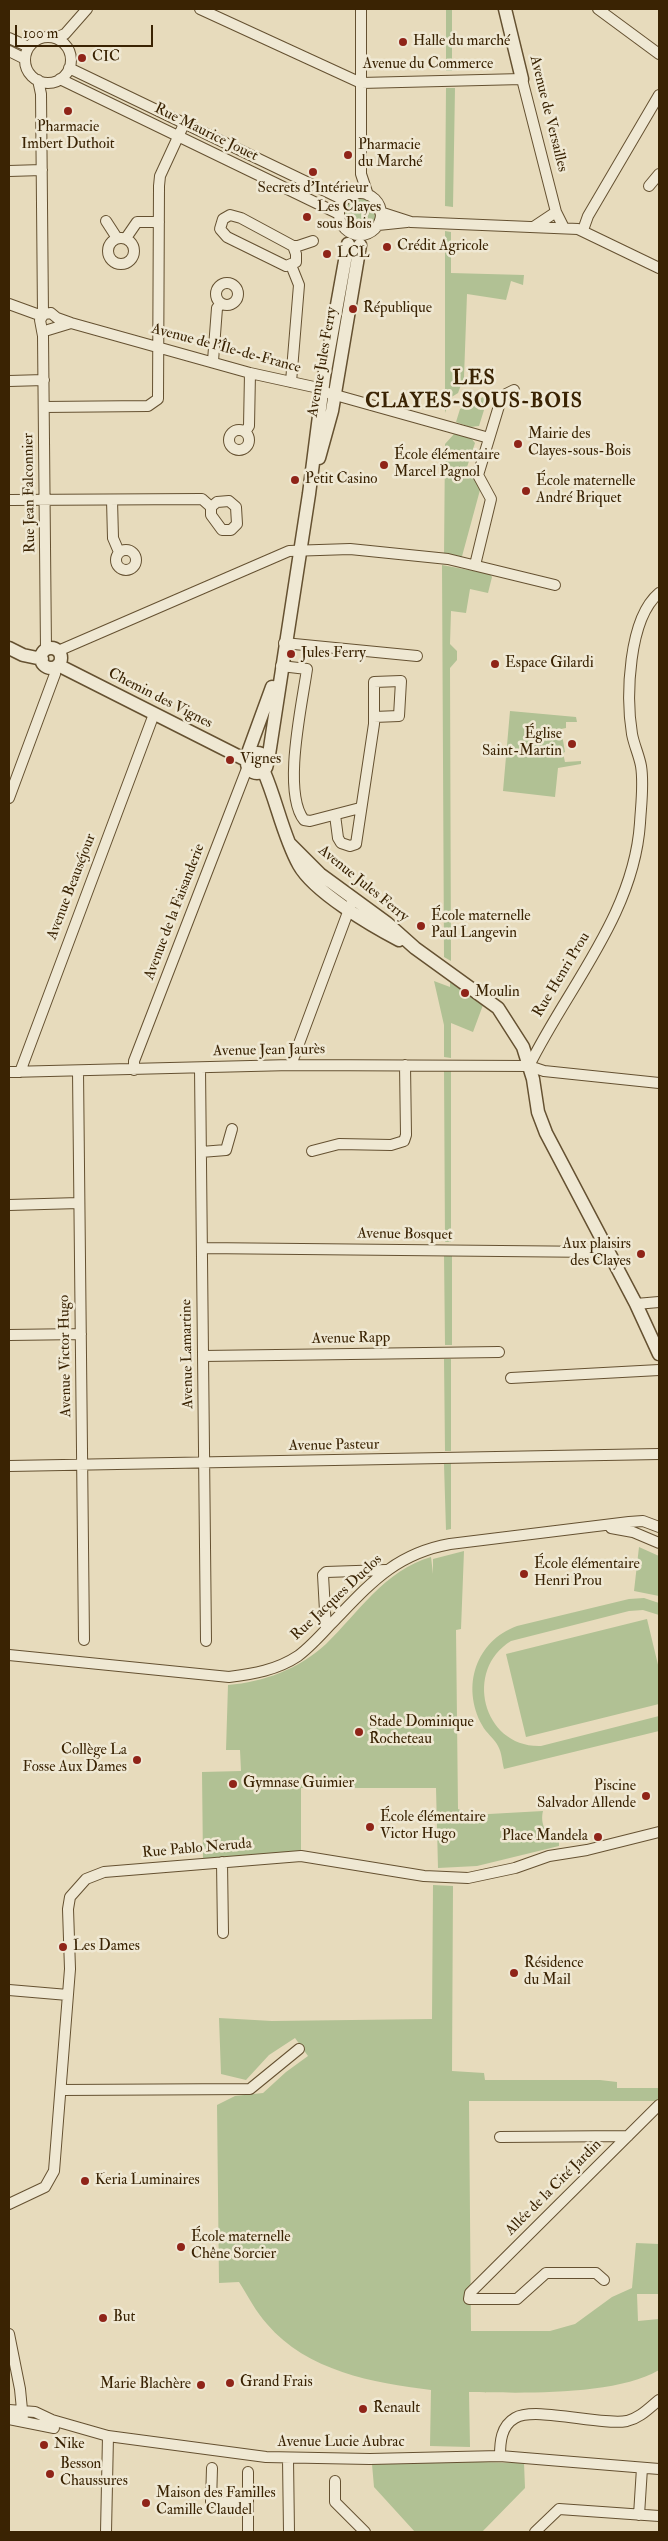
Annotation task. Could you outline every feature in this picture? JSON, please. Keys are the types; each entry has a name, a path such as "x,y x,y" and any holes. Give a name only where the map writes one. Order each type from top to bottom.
{"street":[{"path":"61,38 70,55 69,68 60,79 43,81 28,71 25,59 28,47 40,38 61,38 87,9"},
{"name":"Avenue du Commerce","path":"200,9 361,83 522,79"},
{"path":"361,9 361,174 368,195 377,202 380,212 378,225"},
{"name":"Avenue de Versailles","path":"505,9 556,212 562,226"},
{"path":"598,9 659,54"},
{"path":"9,38 28,47"},
{"path":"9,51 25,59"},
{"name":"Rue Maurice Jouet","path":"69,68 184,124 348,197"},
{"name":"Rue Maurice Jouet","path":"60,79 339,214"},
{"name":"Rue Jean Falconnier","path":"43,81 41,94 42,300 47,322 44,407 48,653"},
{"path":"583,230 588,216 659,95"},
{"path":"44,407 148,406 158,399 160,176 184,124"},
{"path":"9,171 42,170"},
{"path":"361,174 339,214 344,227 355,239 378,225 411,222 562,226 583,230 659,268"},
{"path":"649,186 659,176"},
{"path":"348,197 368,195"},
{"path":"380,212 411,222"},
{"path":"534,226 556,212"},
{"path":"293,246 296,262 286,266 227,237 220,229 223,219 230,215 241,218 293,246 313,241"},
{"path":"106,221 121,238 137,222 159,222"},
{"name":"Avenue Jules Ferry","path":"355,239 309,494 266,766 290,844 299,866 309,879 350,904 381,931 415,948 498,1008 518,1038 529,1066"},
{"path":"291,265 299,288 291,382"},
{"path":"30,310 42,300"},
{"name":"Avenue de l'Île-de-France","path":"9,304 30,310 47,322 71,323 489,438"},
{"path":"213,361 217,308 221,304"},
{"path":"245,432 249,426 250,373"},
{"path":"9,381 44,380"},
{"path":"475,565 491,499 478,475 502,396 514,390"},
{"path":"9,500 202,499 211,507"},
{"path":"112,500 113,538 119,552"},
{"path":"9,648 23,655 48,653 290,551 300,549 350,549 448,558 555,585"},
{"name":"Rue Henri Prou","path":"529,1066 556,1014 613,919 633,861 640,825 641,767 629,712 632,650 645,616 659,593"},
{"path":"284,643 417,656"},
{"name":"Chemin des Vignes","path":"48,653 47,667 57,666 248,761"},
{"path":"9,798 57,666"},
{"path":"281,666 307,669 292,780 299,814 304,820 310,821 360,808"},
{"name":"Avenue Jules Ferry","path":"248,761 249,750 281,666"},
{"name":"Avenue Beauséjour","path":"20,1072 154,714"},
{"path":"336,815 338,838 341,843 350,846 356,844 374,717"},
{"path":"258,753 264,756 266,766 256,774 248,761 258,753"},
{"name":"Avenue de la Faisanderie","path":"134,1070 134,1061 248,761"},
{"path":"291,1065 350,904"},
{"name":"Avenue Jean Jaurès","path":"9,1072 291,1065 529,1066 544,1071 659,1083"},
{"path":"312,1152 339,1144 391,1146 404,1141 406,1135 405,1065"},
{"path":"529,1066 538,1112 546,1133 636,1304 659,1354"},
{"name":"Avenue Lamartine","path":"200,1068 206,1641"},
{"name":"Avenue Victor Hugo","path":"78,1071 84,1640"},
{"path":"200,1152 226,1150 232,1129"},
{"path":"9,1204 79,1203"},
{"name":"Avenue Bosquet","path":"202,1248 600,1252 606,1248"},
{"path":"636,1304 659,1302"},
{"path":"9,1335 81,1334"},
{"name":"Avenue Rapp","path":"203,1356 498,1352"},
{"path":"510,1378 659,1370"},
{"name":"Avenue Pasteur","path":"9,1466 659,1454"},
{"name":"Rue Jacques Duclos","path":"9,1655 228,1677 273,1669 298,1656 386,1570 405,1558 443,1546 643,1521 659,1527"},
{"name":"Rue Jacques Duclos","path":"597,1527 634,1532 659,1543"},
{"path":"326,1629 323,1575 326,1572 386,1570"},
{"name":"Rue Pablo Neruda","path":"9,2203 45,2187 54,2171 70,1969 68,1909 70,1897 86,1879 104,1872 300,1856 424,1876 468,1878 515,1868 549,1856 587,1850 659,1832"},
{"path":"222,1862 223,1933"},
{"path":"9,1990 68,1995"},
{"path":"61,2090 250,2089 300,2049"},
{"name":"Allée de la Cité Jardin","path":"604,2280 596,2273 546,2273 517,2299 469,2299 470,2293 659,2105"},
{"path":"500,2137 628,2136"},
{"path":"9,2334 20,2392 28,2403 25,2414"},
{"path":"9,2406 20,2392"},
{"path":"500,2456 502,2433 507,2424 522,2415 620,2422 639,2416 659,2400"},
{"name":"Avenue Lucie Aubrac","path":"9,2410 108,2436 288,2459 500,2456 659,2469"},
{"name":"Avenue Lucie Aubrac","path":"9,2419 25,2414 64,2431 87,2432"},
{"path":"106,2532 108,2436"},
{"path":"288,2459 289,2532"},
{"path":"212,2468 211,2502 248,2503"},
{"path":"636,2514 642,2468"},
{"path":"248,2472 248,2532"},
{"path":"335,2481 335,2502 365,2532"},
{"path":"535,2532 559,2509 659,2516"}],"green space":[{"path":"446,9 452,9 452,71 446,71"},
{"path":"446,88 455,88 453,207 445,206"},
{"path":"360,197 372,202 377,214 372,226 360,231 348,226 343,214 348,202"},
{"path":"445,231 451,232 451,273 524,275 523,285 511,281 506,300 467,294 464,377 458,393 450,398 445,413"},
{"path":"489,394 479,426 470,427 456,422 460,409"},
{"path":"454,434 471,438 475,443 465,473 473,475 480,490 461,560 444,557 445,444"},
{"path":"442,565 490,574 492,577 488,593 470,589 466,613 451,611 450,644 457,651 457,660 450,668 451,961 444,957"},
{"path":"510,711 576,717 577,722 566,722 566,728 561,729 565,752 563,753 565,762 581,761 581,764 558,768 555,797 503,791"},
{"path":"434,981 450,987 450,982 483,1005 473,1032 451,1023 451,1058 444,1057 444,1025"},
{"path":"444,1070 451,1070 451,1242 445,1242"},
{"path":"444,1254 452,1254 452,1345 445,1345"},
{"path":"444,1359 451,1359 451,1451 445,1451"},
{"path":"451,1463 451,1529 446,1530 444,1464"},
{"path":"639,1547 659,1556 659,1596 634,1591"},
{"path":"464,1551 461,1629 456,1630 458,1809 471,1815 543,1811 543,1824 550,1835 559,1837 559,1846 477,1866 438,1868 436,1788 301,1788 301,1856 203,1862 202,1772 241,1771 240,1750 226,1750 228,1685 268,1677 304,1661 326,1644 373,1594 400,1572 415,1563 431,1557 433,1574 433,1559"},
{"path":"644,1598 659,1603 659,1615 643,1610 629,1611 511,1641 496,1654 487,1670 484,1687 486,1705 493,1721 505,1735 521,1743 541,1746 659,1716 659,1731 504,1769 495,1741 482,1725 473,1695 473,1680 476,1666 491,1642 517,1626 629,1599"},
{"path":"647,1619 659,1669 659,1704 526,1737 506,1654"},
{"path":"433,1885 453,1886 452,2071 484,2073 485,2080 600,2080 617,2082 617,2088 659,2088 659,2101 469,2101 471,2331 550,2331 575,2324 612,2297 632,2288 636,2243 659,2244 659,2294 637,2294 638,2321 659,2319 659,2370 618,2385 593,2389 514,2393 469,2392 470,2447 430,2446 431,2390 364,2378 321,2364 283,2340 267,2324 239,2282 219,2283 217,2105 235,2096 263,2093 286,2072 308,2056 295,2038 269,2055 246,2080 221,2074 219,2018 272,2021 432,2019"},
{"path":"524,2463 525,2488 482,2532 415,2532 374,2487 372,2464"}],"place":[{"name":"Halle du marché","path":"403,42"},
{"name":"CIC","path":"82,58"},
{"name":"Pharmacie Imbert Duthoit","path":"68,111"},
{"name":"Pharmacie du Marché","path":"348,155"},
{"name":"Secrets d'Intérieur","path":"313,172"},
{"name":"Les Clayes sous Bois","path":"307,217"},
{"name":"Crédit Agricole","path":"387,247"},
{"name":"LCL","path":"327,254"},
{"name":"République","path":"353,309"},
{"name":"Mairie des Clayes-sous-Bois","path":"518,444"},
{"name":"École élémentaire Marcel Pagnol","path":"384,465"},
{"name":"Petit Casino","path":"295,480"},
{"name":"École maternelle André Briquet","path":"526,491"},
{"name":"Jules Ferry","path":"291,654"},
{"name":"Espace Gilardi","path":"495,664"},
{"name":"Église Saint-Martin","path":"572,744"},
{"name":"Vignes","path":"230,760"},
{"name":"École maternelle Paul Langevin","path":"421,926"},
{"name":"Moulin","path":"465,993"},
{"name":"Aux plaisirs des Clayes","path":"641,1254"},
{"name":"École élémentaire Henri Prou","path":"524,1574"},
{"name":"Stade Dominique Rocheteau","path":"359,1732"},
{"name":"Collège La Fosse Aux Dames","path":"137,1760"},
{"name":"Gymnase Guimier","path":"233,1784"},
{"name":"Piscine Salvador Allende","path":"646,1796"},
{"name":"École élémentaire Victor Hugo","path":"370,1827"},
{"name":"Place Mandela","path":"598,1837"},
{"name":"Les Dames","path":"63,1947"},
{"name":"Résidence du Mail","path":"514,1973"},
{"name":"Keria Luminaires","path":"85,2181"},
{"name":"École maternelle Chêne Sorcier","path":"181,2247"},
{"name":"But","path":"103,2318"},
{"name":"Grand Frais","path":"230,2383"},
{"name":"Marie Blachère","path":"201,2385"},
{"name":"Renault","path":"363,2409"},
{"name":"Nike","path":"44,2445"},
{"name":"Besson Chaussures","path":"50,2474"},
{"name":"Maison des Familles Camille Claudel","path":"146,2503"}],"district":[{"name":"LES CLAYES-SOUS-BOIS","path":"474,392"}]}
